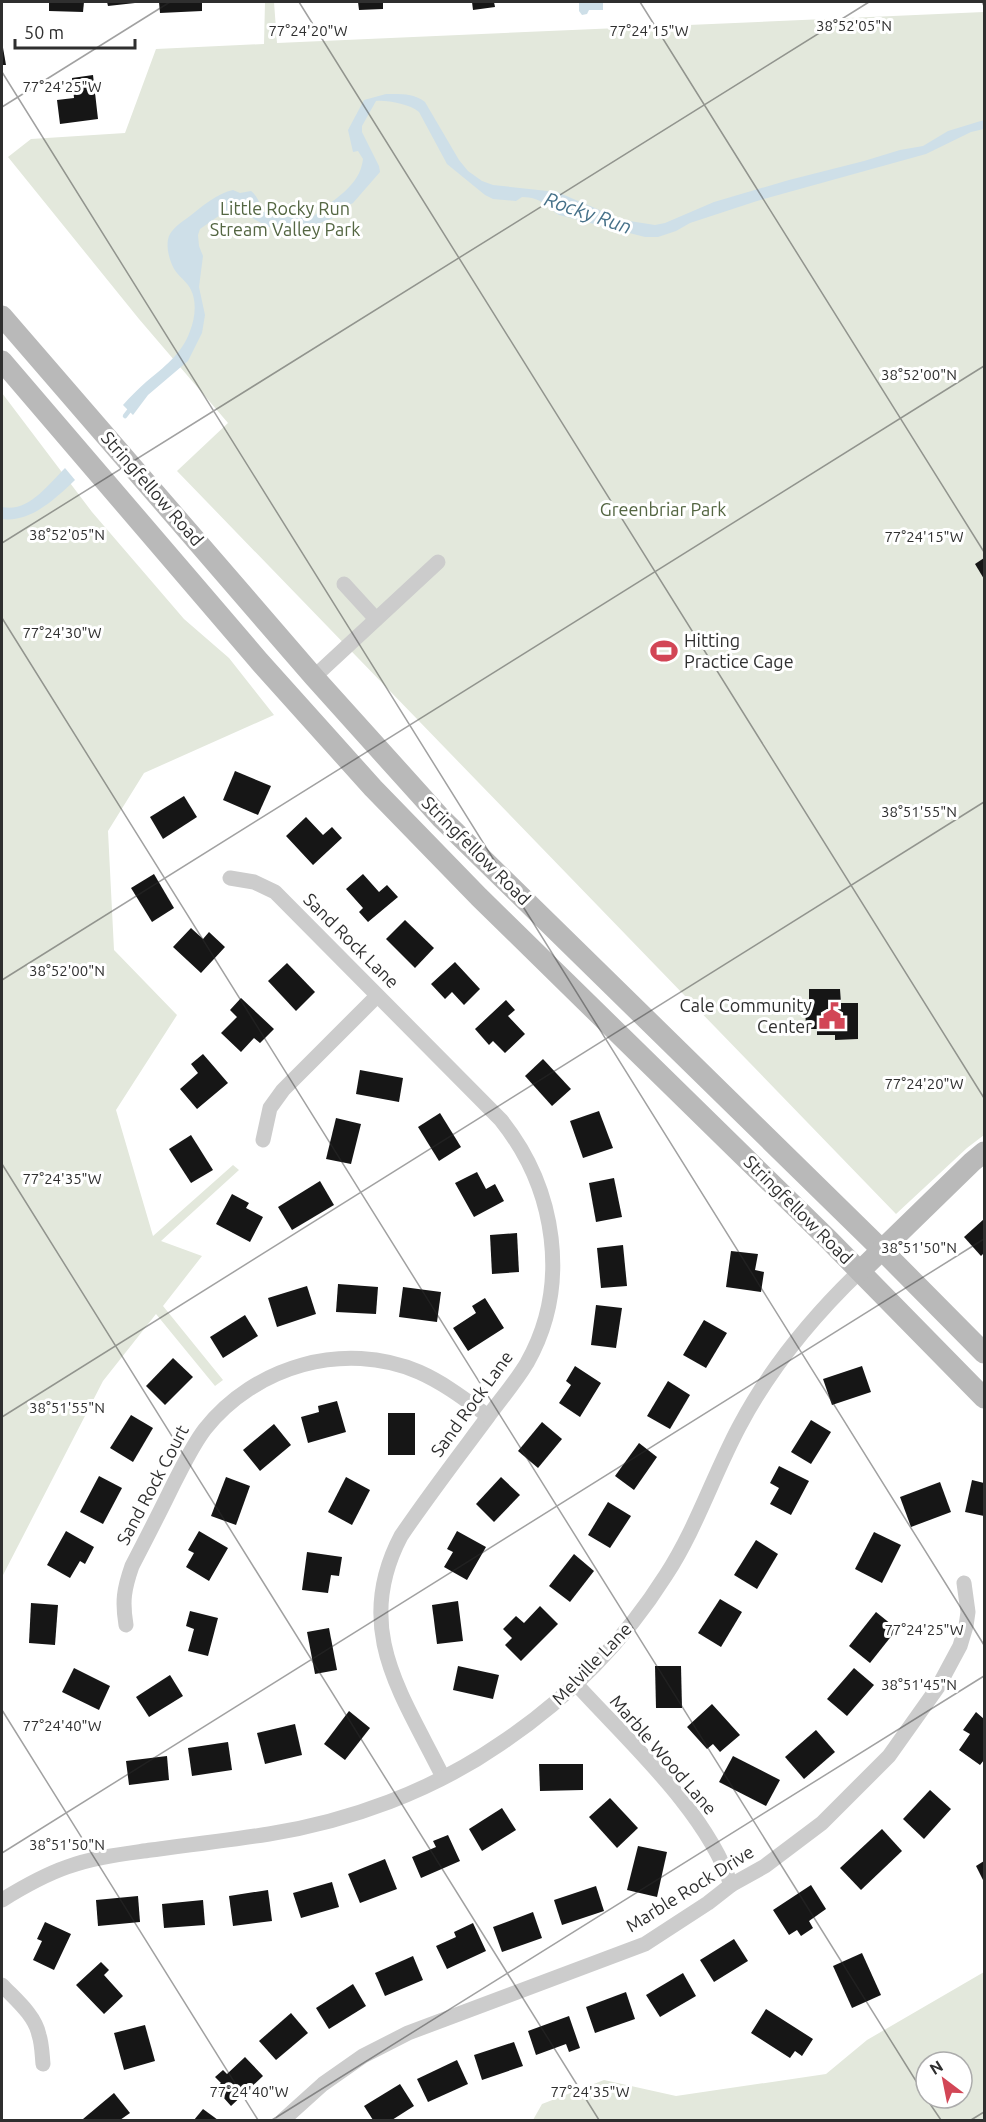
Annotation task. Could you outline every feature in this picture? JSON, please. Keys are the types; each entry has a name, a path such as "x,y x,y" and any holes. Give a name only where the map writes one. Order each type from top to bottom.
{"main road":[{"name":"Stringfellow Road","path":"2,316 314,677 441,818 984,1353"},
{"name":"Stringfellow Road","path":"2,361 259,661 373,788 479,897 860,1271 984,1398"},
{"name":"Melville Lane","path":"860,1271 984,1152"}],"street":[{"path":"314,677 438,562"},
{"path":"344,584 376,619"},
{"name":"Sand Rock Lane","path":"230,878 254,882 275,892 508,1129 533,1171 547,1212 553,1251 551,1291 539,1337 519,1376 401,1536 388,1565 381,1595 380,1630 388,1664 443,1777"},
{"path":"263,1140 270,1108 283,1090 377,996"},
{"name":"Melville Lane","path":"2,1900 34,1881 69,1866 109,1856 271,1834 319,1824 396,1799 443,1777 499,1745 577,1685 634,1621 666,1575 692,1529 737,1430 775,1366 818,1313 860,1271"},
{"name":"Sand Rock Court","path":"126,1625 122,1603 129,1575 190,1452 219,1413 257,1383 300,1365 316,1361 345,1358 376,1360 404,1367 433,1379 488,1416"},
{"name":"Marble Rock Drive","path":"283,2121 323,2084 363,2056 408,2032 645,1944 708,1903 731,1885 773,1860 822,1823 856,1791 902,1741 938,1687 960,1646 966,1626 968,1612 964,1583"},
{"name":"Marble Wood Lane","path":"577,1685 681,1800 724,1864 731,1885"},
{"path":"2,1985 33,2021 39,2033 43,2064"}],"green space":[{"name":"Greenbriar Park","path":"265,2 274,2 277,43 984,12 984,1135 896,1214 177,471 228,423 139,319 8,157 31,139 125,133 156,49 264,44"},
{"path":"2,393 92,512 184,619 229,658 274,715 144,773 108,831 114,950 177,1015 116,1110 153,1236 233,1165 239,1170 161,1241 202,1256 163,1306 223,1380 215,1386 156,1314 103,1381 2,1577"},
{"path":"984,1972 984,2120 533,2120 542,2104 604,2080 676,2096 826,2074 867,2040"}],"water":[{"path":"579,2 603,2 603,10 589,10 587,14 582,15 579,11"},
{"name":"Rocky Run","path":"386,94 412,96 425,102 459,160 468,171 482,181 493,185 557,192 623,220 655,225 714,202 900,150 923,146 948,131 984,120 984,129 971,132 926,154 757,201 690,223 658,237 645,237 559,215 534,199 522,197 516,201 493,199 485,195 447,164 419,112 398,103 376,101 362,126 362,132 380,172 353,203 341,209 333,218 300,231 268,227 242,212 235,211 223,213 200,229 199,246 203,256 199,287 205,315 202,333 188,361 148,395 133,415 123,405 182,347 193,321 195,305 193,295 170,260 168,238 172,231 210,200 233,190 240,193 251,191 265,213 270,216 314,216 344,192 357,177 363,159 358,151 353,152 348,130 364,100"},
{"path":"65,468 75,480 50,502 22,517 2,519 2,507 11,508 29,502"}],"building":[{"path":"49,2 84,2 83,12 49,11"},
{"path":"107,2 135,2 135,3 108,6"},
{"path":"159,2 202,2 202,11 160,13"},
{"path":"358,2 383,2 383,9 359,10"},
{"path":"472,2 494,2 495,7 473,10"},
{"path":"2,42 6,65 2,65"},
{"path":"93,75 98,119 60,124 57,100 74,98 72,78"},
{"path":"984,558 984,579 975,564"},
{"path":"235,771 271,786 258,815 223,800"},
{"path":"184,796 197,817 163,839 150,817"},
{"path":"306,817 323,835 332,827 342,838 313,865 286,836"},
{"path":"154,874 174,908 152,922 131,888"},
{"path":"363,874 379,892 387,885 398,897 368,922 359,912 363,908 346,889"},
{"path":"405,920 434,948 415,968 386,939"},
{"path":"191,928 203,939 209,932 225,947 201,973 173,947"},
{"path":"455,962 480,989 464,1005 452,992 445,999 431,984"},
{"path":"287,963 315,992 296,1011 268,981"},
{"name":"Cale Community Center","path":"809,989 840,989 841,1003 858,1003 858,1039 835,1040 835,1035 817,1035 817,1029 806,1029 805,1002 809,1002"},
{"path":"241,998 274,1029 260,1043 254,1038 241,1052 221,1033 237,1017 230,1010"},
{"path":"506,1000 515,1010 508,1016 525,1034 505,1053 493,1041 489,1045 475,1029"},
{"path":"203,1054 228,1083 197,1109 180,1089 198,1073 191,1064"},
{"path":"543,1059 571,1089 552,1106 525,1076"},
{"path":"360,1070 403,1078 399,1102 356,1094"},
{"path":"599,1111 613,1148 583,1158 570,1121"},
{"path":"440,1113 461,1147 439,1161 418,1127"},
{"path":"336,1118 361,1124 351,1164 326,1159"},
{"path":"191,1135 213,1170 191,1183 169,1149"},
{"path":"477,1172 486,1189 495,1184 504,1201 474,1217 455,1183"},
{"path":"614,1178 622,1217 596,1222 589,1183"},
{"path":"320,1181 334,1205 292,1230 278,1207"},
{"path":"232,1194 249,1203 246,1208 263,1217 250,1242 216,1224"},
{"path":"984,1219 984,1253 981,1256 964,1237"},
{"path":"517,1233 519,1272 492,1274 490,1235"},
{"path":"623,1245 627,1286 601,1288 597,1248"},
{"path":"731,1251 758,1254 755,1270 764,1272 761,1292 726,1287"},
{"path":"338,1284 378,1287 376,1314 336,1312"},
{"path":"307,1286 316,1314 277,1327 268,1298"},
{"path":"403,1287 441,1292 437,1322 399,1317"},
{"path":"485,1298 504,1328 468,1351 453,1328 476,1313 472,1306"},
{"path":"596,1305 622,1308 616,1348 591,1345"},
{"path":"245,1315 258,1336 223,1358 210,1337"},
{"path":"704,1320 727,1333 706,1368 683,1355"},
{"path":"173,1358 193,1377 165,1405 146,1386"},
{"path":"575,1366 601,1383 580,1417 559,1403 571,1385 566,1381"},
{"path":"862,1366 871,1392 832,1405 823,1379"},
{"path":"668,1381 690,1395 670,1429 647,1416"},
{"path":"337,1401 346,1432 308,1443 301,1417 319,1412 318,1406"},
{"path":"388,1413 415,1413 415,1455 388,1455"},
{"path":"131,1415 153,1428 133,1462 110,1448"},
{"path":"811,1420 831,1432 811,1464 791,1452"},
{"path":"542,1422 562,1439 538,1468 518,1451"},
{"path":"274,1424 291,1445 260,1471 243,1450"},
{"path":"639,1443 657,1457 634,1490 615,1476"},
{"path":"779,1466 809,1481 791,1515 770,1504 779,1488 770,1483"},
{"path":"99,1476 122,1488 103,1524 80,1512"},
{"path":"226,1477 250,1486 236,1525 211,1516"},
{"path":"346,1477 370,1490 352,1525 328,1512"},
{"path":"501,1477 520,1495 494,1522 476,1504"},
{"path":"972,1480 984,1483 984,1516 965,1512"},
{"path":"940,1482 951,1512 911,1527 900,1497"},
{"path":"608,1502 631,1516 610,1548 588,1535"},
{"path":"66,1531 94,1547 85,1564 80,1561 70,1578 47,1565"},
{"path":"199,1531 228,1548 209,1581 186,1567 194,1553 188,1550"},
{"path":"457,1531 486,1547 467,1580 444,1567 453,1552 447,1549"},
{"path":"874,1532 901,1545 882,1583 855,1569"},
{"path":"756,1540 778,1554 757,1589 734,1575"},
{"path":"307,1552 342,1557 339,1576 331,1575 328,1593 302,1590"},
{"path":"574,1554 594,1571 570,1602 549,1586"},
{"path":"720,1599 742,1612 721,1647 698,1633"},
{"path":"458,1601 463,1641 437,1644 432,1605"},
{"path":"31,1603 58,1605 55,1645 29,1643"},
{"path":"540,1606 558,1624 521,1661 505,1645 512,1638 503,1629 516,1616 524,1623"},
{"path":"190,1611 218,1618 208,1656 188,1651 194,1629 186,1626"},
{"path":"876,1612 897,1629 870,1663 849,1646"},
{"path":"329,1628 337,1670 315,1674 307,1632"},
{"path":"458,1666 499,1675 493,1699 453,1690"},
{"path":"655,1666 681,1666 682,1708 656,1708"},
{"path":"74,1668 110,1686 99,1710 62,1692"},
{"path":"854,1668 874,1685 847,1716 827,1699"},
{"path":"170,1675 183,1696 149,1717 136,1697"},
{"path":"712,1704 740,1735 720,1752 713,1744 707,1749 687,1727"},
{"path":"349,1711 370,1728 345,1760 324,1744"},
{"path":"976,1712 984,1719 984,1760 980,1765 959,1750 970,1734 963,1730"},
{"path":"295,1724 302,1755 265,1764 257,1733"},
{"path":"816,1730 835,1752 804,1779 785,1757"},
{"path":"228,1742 232,1770 192,1776 188,1748"},
{"path":"167,1756 169,1780 129,1785 126,1761"},
{"path":"733,1756 780,1780 766,1806 719,1782"},
{"path":"539,1764 583,1764 583,1790 540,1791"},
{"path":"930,1790 951,1809 924,1839 903,1819"},
{"path":"610,1798 638,1828 617,1848 589,1817"},
{"path":"502,1808 516,1830 482,1851 469,1829"},
{"path":"882,1829 902,1851 861,1890 840,1868"},
{"path":"448,1835 460,1861 421,1878 412,1857 436,1847 433,1841"},
{"path":"638,1846 667,1852 657,1897 627,1890"},
{"path":"385,1859 397,1889 360,1903 348,1874"},
{"path":"984,1861 984,1882 976,1866"},
{"path":"332,1882 339,1907 301,1918 293,1893"},
{"path":"811,1885 826,1909 809,1921 813,1928 801,1936 797,1930 789,1935 773,1910"},
{"path":"596,1886 604,1911 562,1925 554,1900"},
{"path":"268,1890 272,1921 233,1926 229,1896"},
{"path":"138,1896 140,1922 98,1926 96,1900"},
{"path":"203,1900 205,1925 164,1928 162,1904"},
{"path":"533,1912 542,1938 502,1952 493,1927"},
{"path":"45,1922 71,1934 54,1970 33,1960 42,1941 37,1939"},
{"path":"473,1923 486,1951 447,1969 436,1946 456,1937 454,1932"},
{"path":"734,1939 748,1961 714,1982 700,1960"},
{"path":"862,1953 881,1995 852,2008 833,1966"},
{"path":"413,1956 423,1980 385,1996 375,1973"},
{"path":"101,1962 109,1970 104,1975 123,1996 104,2014 76,1985"},
{"path":"683,1973 696,1996 660,2017 646,1995"},
{"path":"353,1984 366,2006 329,2029 316,2008"},
{"path":"626,1992 635,2019 595,2033 586,2007"},
{"path":"766,2009 813,2039 802,2056 795,2051 790,2058 751,2033"},
{"path":"291,2013 308,2033 276,2060 259,2041"},
{"path":"569,2016 580,2048 569,2052 566,2044 536,2055 528,2031"},
{"path":"145,2025 155,2061 124,2070 114,2033"},
{"path":"514,2042 523,2066 482,2080 474,2055"},
{"path":"245,2057 263,2076 231,2106 215,2088 221,2083 215,2077 223,2070 227,2074"},
{"path":"457,2060 468,2084 428,2102 417,2079"},
{"path":"400,2084 414,2106 392,2120 373,2120 364,2106"},
{"path":"114,2093 130,2113 120,2120 83,2119"},
{"path":"203,2109 218,2120 194,2120"}],"waterway":[{"name":"Rocky Run","path":"125,416 132,407"}],"place":[{"name":"Hitting Practice Cage","path":"664,651"},
{"name":"Cale Community Center","path":"832,1016"}],"park label":[{"name":"Little Rocky Run Stream Valley Park","path":"285,219"}]}
